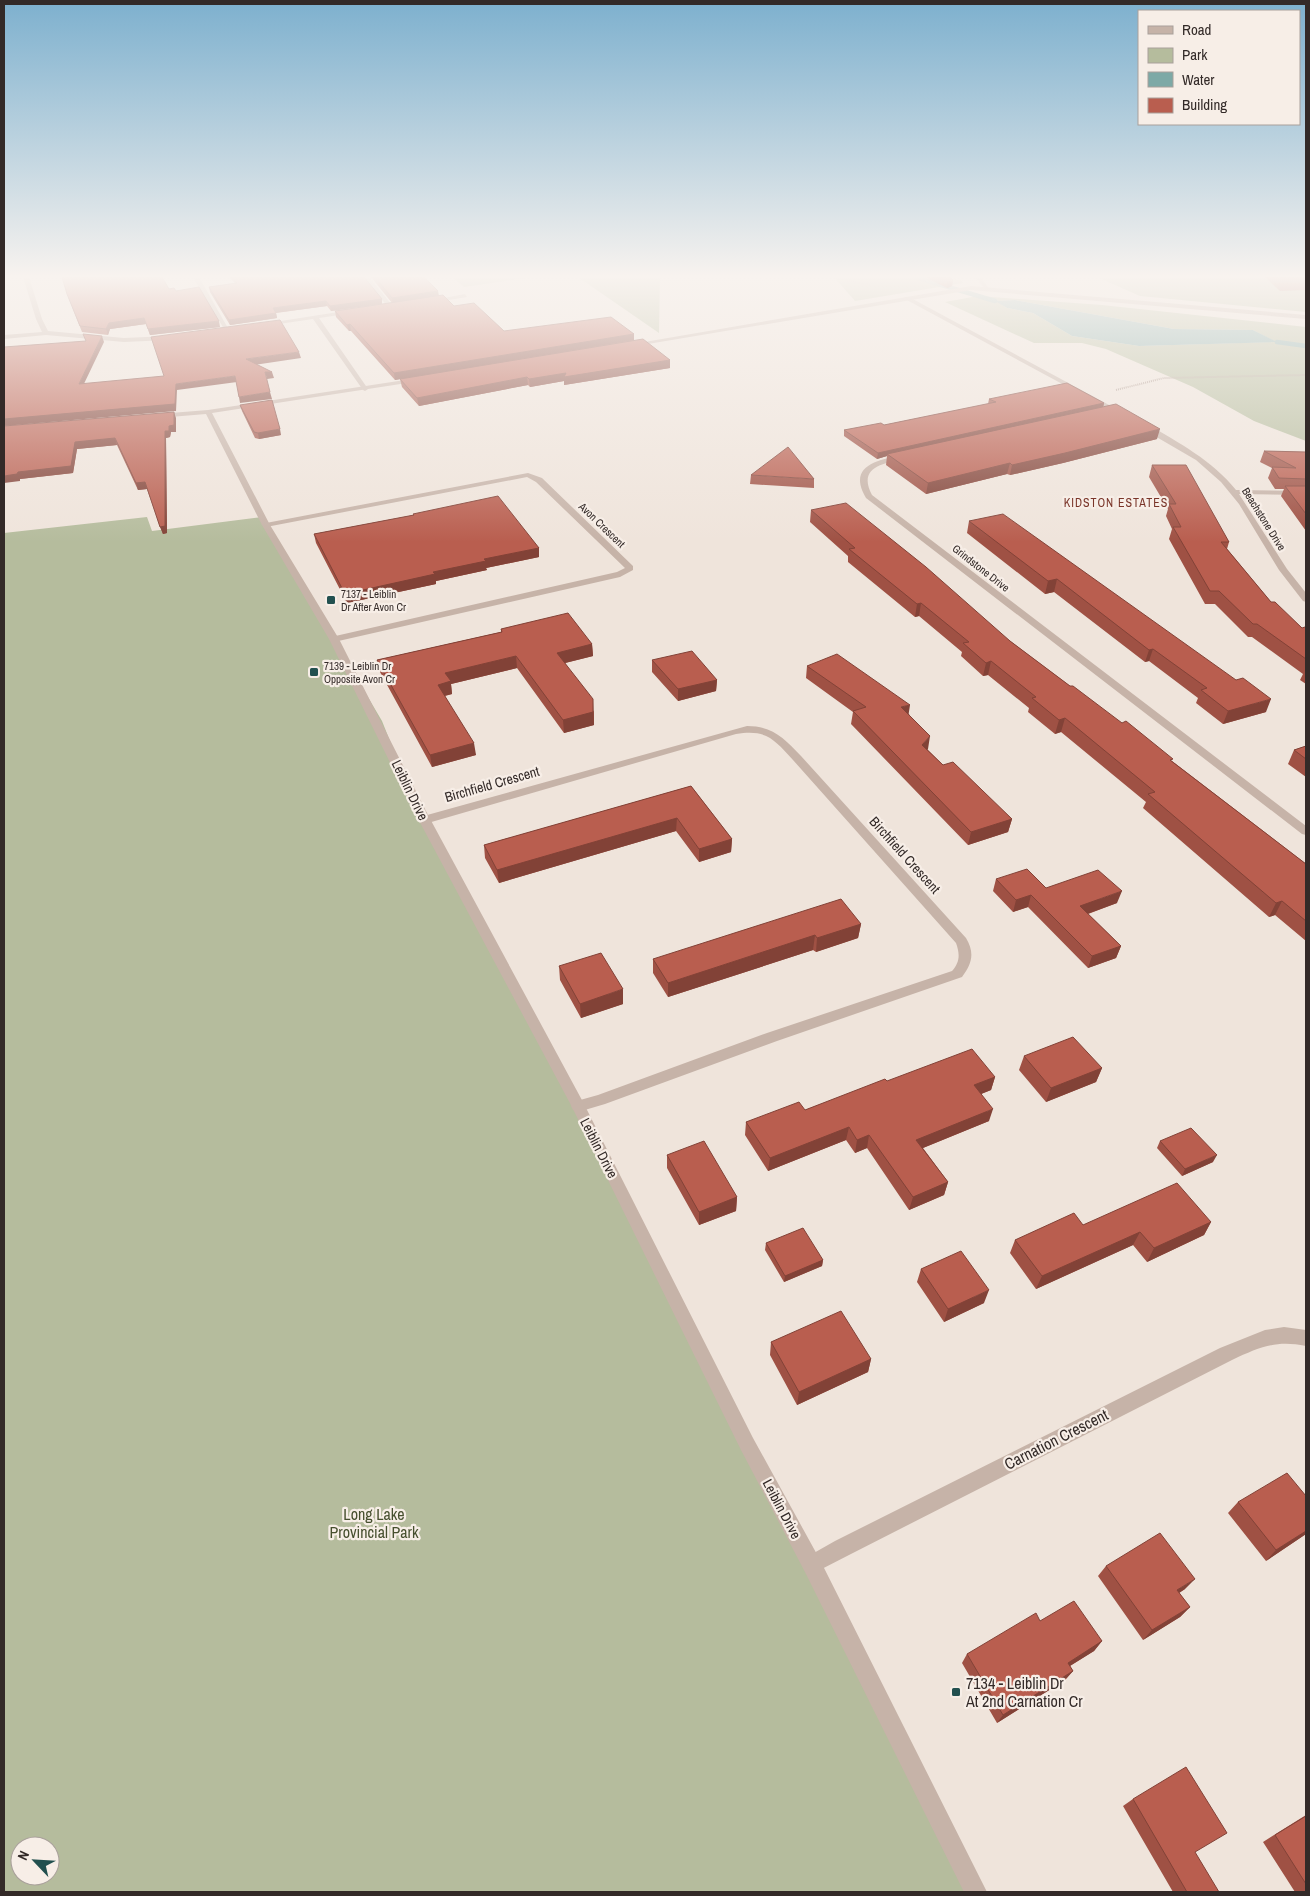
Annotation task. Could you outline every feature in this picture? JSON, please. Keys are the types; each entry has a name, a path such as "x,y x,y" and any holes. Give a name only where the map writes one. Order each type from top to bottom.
{"street":[{"path":"349,365 365,389"},
{"path":"1032,365 1124,415"},
{"path":"152,416 208,412 423,379"},
{"path":"1099,414 1114,410"},
{"name":"Leiblin Drive","path":"208,412 266,525 334,639 424,820 578,1106 747,1444 812,1565 976,1892"},
{"name":"Beachstone Drive","path":"1132,420 1199,458 1218,474 1234,492 1274,556 1306,599"},
{"name":"Grindstone Drive","path":"910,455 879,462 866,472 862,479 863,488 869,496 1098,669 1306,831"},
{"name":"Avon Crescent","path":"266,525 528,474 536,477 630,568 620,574 334,639"},
{"path":"1234,492 1306,493"},
{"name":"Birchfield Crescent","path":"424,820 735,731 763,729 774,736 797,758 962,941 966,950 966,959 963,967 957,974 772,1037 600,1100 578,1106"},
{"name":"Carnation Crescent","path":"812,1565 851,1543 1226,1354 1271,1335 1290,1335 1306,1338"}],"path":[{"path":"1088,396 1164,378 1306,375"}],"green space":[{"path":"1144,365 1306,365 1306,441 1254,421 1193,387"},
{"name":"Long Lake Provincial Park","path":"147,517 152,531 262,517 382,721 396,756 812,1564 977,1892 4,1892 4,533"}],"building":[{"path":"4,365 88,365 79,384 164,376 160,365 259,365 272,372 265,372 270,392 239,397 235,376 176,384 175,404 4,419"},
{"path":"387,365 440,365 394,373"},
{"path":"482,365 636,365 564,377 566,373 529,379 527,377 417,398 400,379"},
{"path":"1067,383 1104,403 878,453 844,430 881,423 884,425 996,402 989,399"},
{"path":"272,400 280,429 254,432 240,405"},
{"path":"1116,404 1160,429 1065,453 1012,465 1010,463 928,483 887,454"},
{"path":"174,412 174,425 169,426 169,431 165,431 165,526 160,527 145,482 136,483 115,438 75,442 71,466 18,472 17,474 4,476 4,426"},
{"path":"788,447 814,479 751,475"},
{"path":"1264,451 1306,452 1306,479 1279,478 1272,467 1296,468"},
{"path":"1152,465 1186,465 1229,542 1221,542 1271,602 1275,602 1302,628 1306,628 1306,659 1257,624 1253,624 1219,591 1210,591 1173,527 1181,527 1169,504 1176,504"},
{"path":"1285,486 1306,486 1306,514"},
{"path":"498,496 539,548 484,559 486,561 345,594 314,534 414,515"},
{"path":"846,503 926,567 1010,641 1122,723 1126,721 1173,759 1170,760 1306,864 1306,921 1282,901 1276,903 1148,794 1155,792 1065,718 1059,720 1032,698 1036,697 991,661 986,663 963,643 969,642 921,603 917,604 849,549 855,548 811,510"},
{"path":"1003,514 1236,680 1243,678 1271,699 1228,711 1201,690 1207,688 1153,649 1149,650 1057,579 1048,581 969,521"},
{"path":"568,613 592,644 557,653 593,699 593,712 563,720 516,656 445,673 451,681 438,685 474,743 430,755 377,660 502,632 501,629"},
{"path":"692,651 717,680 678,689 652,660"},
{"path":"837,654 910,705 901,707 930,736 922,745 943,765 953,762 1012,819 971,832 853,711 866,707 807,666"},
{"path":"1306,746 1306,759 1294,750"},
{"path":"691,786 732,839 699,849 677,818 497,870 484,845"},
{"path":"1027,869 1046,888 1098,870 1122,891 1080,906 1121,946 1092,956 1031,895 1016,900 996,879"},
{"path":"841,899 861,924 817,938 815,935 668,983 653,959"},
{"path":"601,953 623,989 580,1004 559,966"},
{"path":"1073,1037 1102,1068 1051,1088 1024,1056"},
{"path":"972,1049 995,1077 974,1085 993,1109 916,1140 948,1182 913,1197 869,1135 857,1140 849,1127 770,1158 746,1122 799,1102 805,1110 885,1079 887,1081"},
{"path":"1191,1128 1217,1155 1185,1169 1160,1141"},
{"path":"704,1141 737,1197 699,1212 667,1155"},
{"path":"1177,1183 1211,1222 1154,1248 1140,1232 1042,1276 1015,1240 1074,1213 1083,1225"},
{"path":"803,1228 823,1260 785,1276 766,1243"},
{"path":"961,1251 989,1290 948,1309 921,1269"},
{"path":"841,1311 871,1359 799,1392 771,1342"},
{"path":"1287,1473 1306,1496 1306,1531 1276,1550 1238,1502"},
{"path":"1160,1533 1195,1579 1177,1590 1190,1607 1152,1630 1106,1566"},
{"path":"1074,1601 1102,1641 1068,1663 1073,1671 1003,1715 967,1654 1036,1613 1040,1621"},
{"path":"1186,1767 1227,1833 1195,1852 1219,1892 1187,1892 1133,1799"},
{"path":"1306,1816 1306,1884 1275,1835"}],"place":[{"name":"7137 - Leiblin Dr After Avon Cr","path":"331,600"},
{"name":"7139 - Leiblin Dr Opposite Avon Cr","path":"314,672"},
{"name":"7134 - Leiblin Dr At 2nd Carnation Cr","path":"956,1692"}],"district":[{"name":"KIDSTON ESTATES","path":"1116,503"}]}
